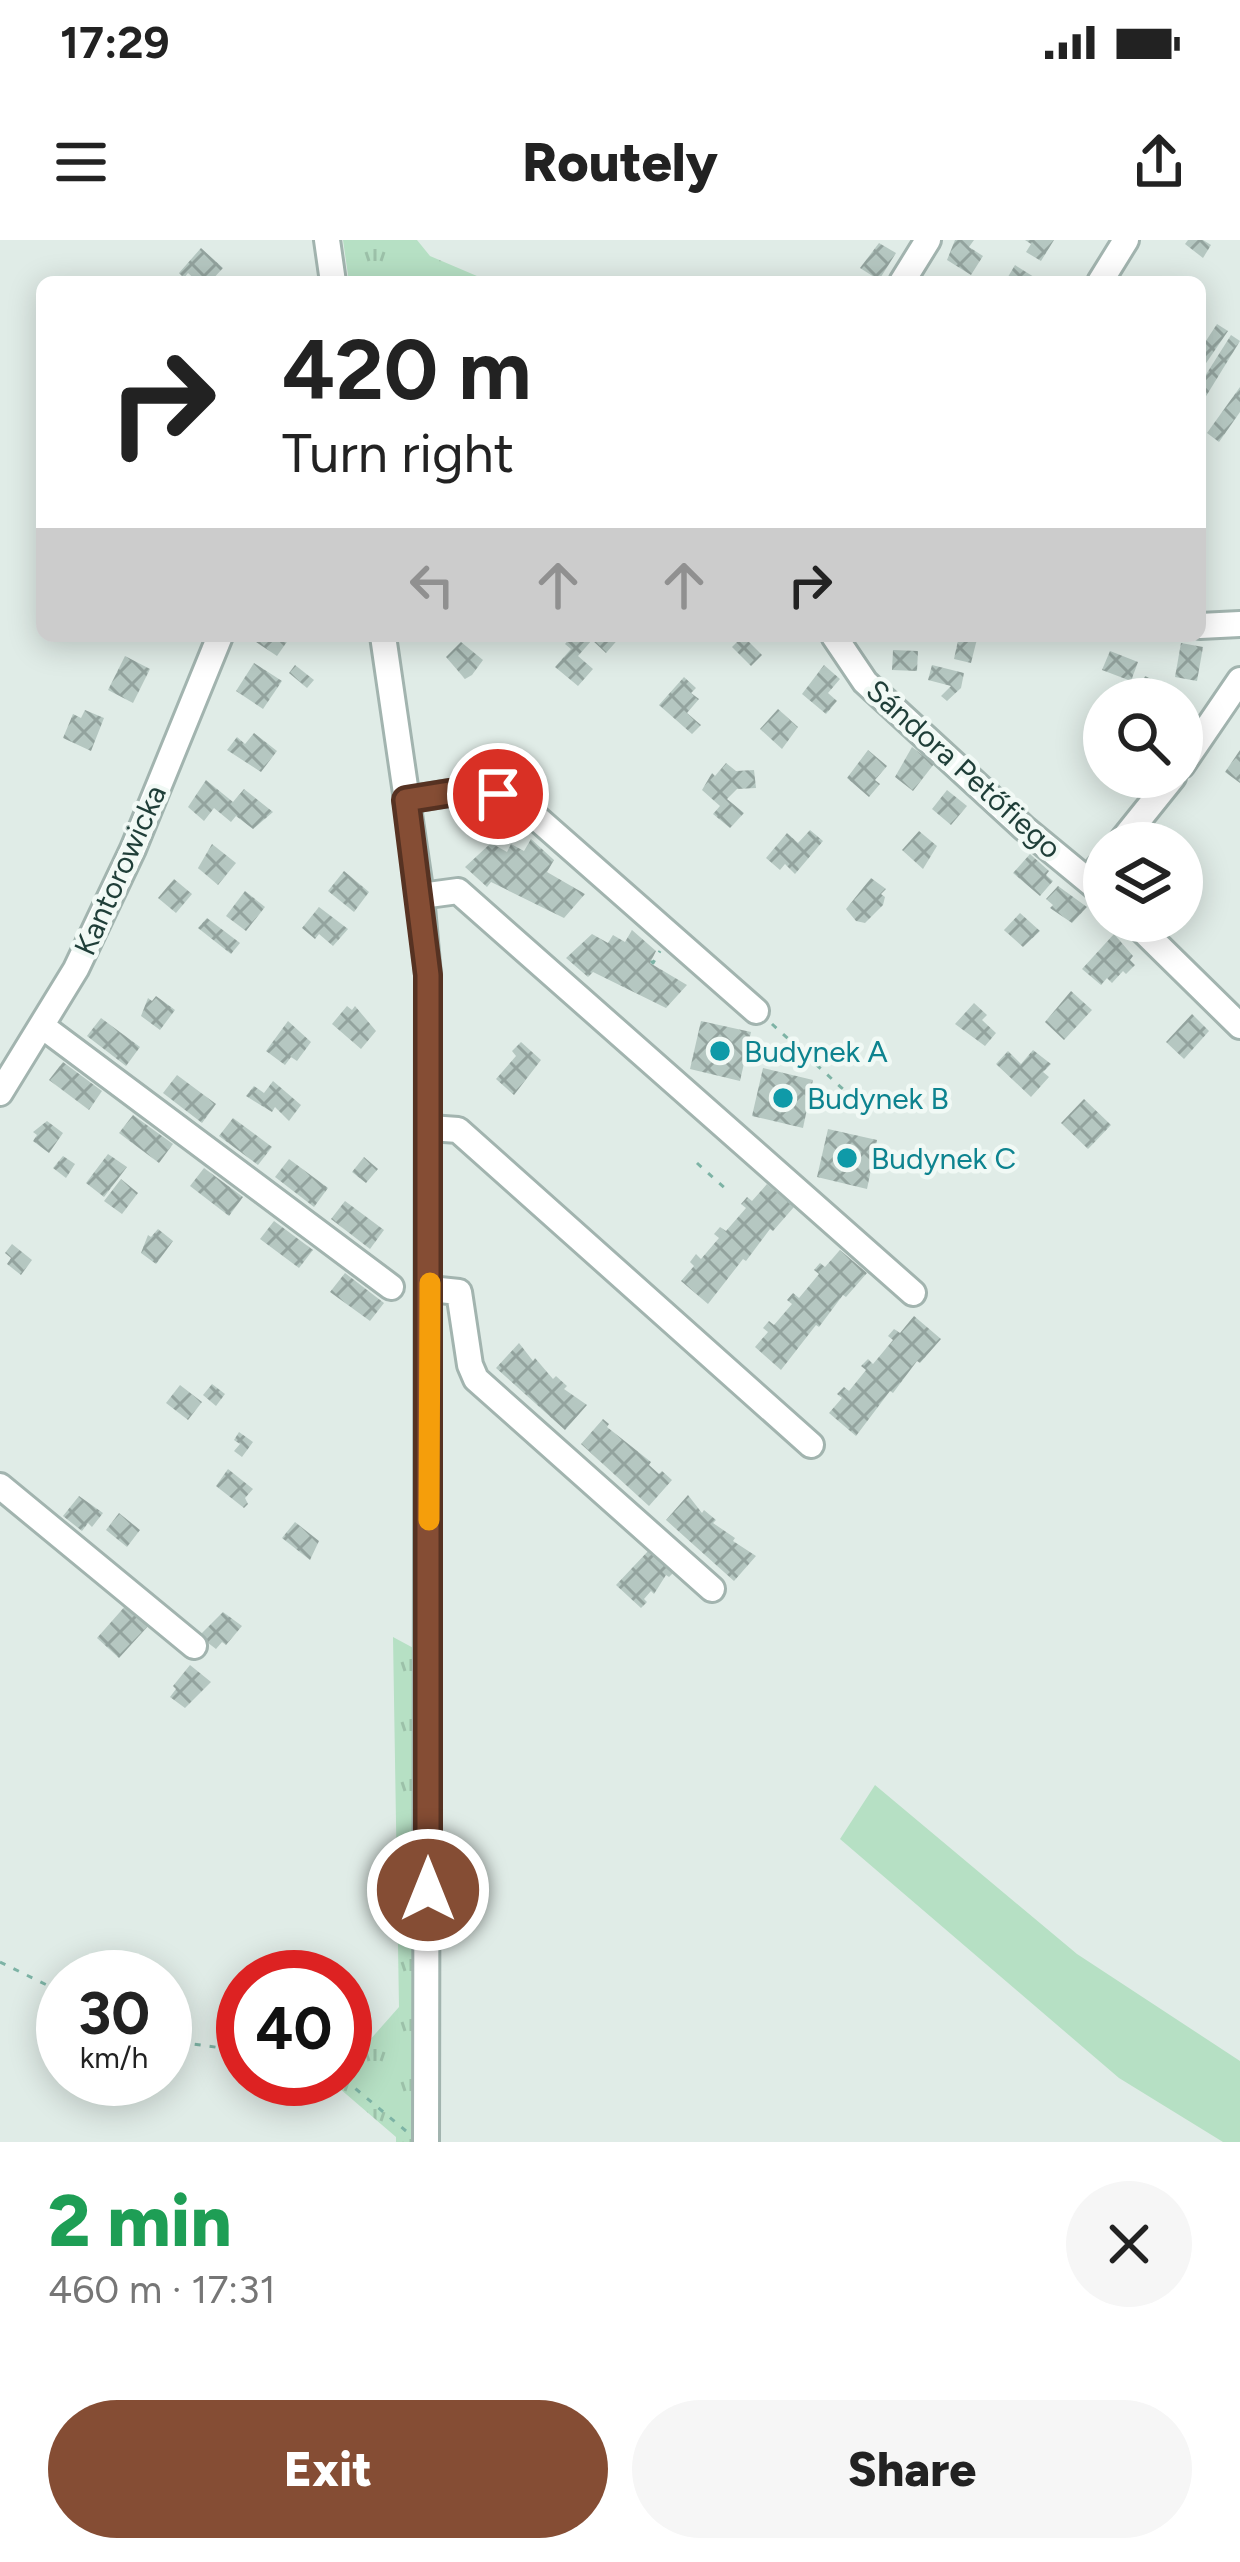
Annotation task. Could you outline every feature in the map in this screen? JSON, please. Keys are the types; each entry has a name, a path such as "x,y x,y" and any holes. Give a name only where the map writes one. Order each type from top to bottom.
{"street":[{"path":"327,240 332,276"},
{"path":"906,276 928,240"},
{"path":"1104,276 1126,240"},
{"path":"1206,626 1240,624"},
{"name":"Kantorowicka","path":"0,1093 76,969 133,849 218,642"},
{"path":"384,642 428,975 426,2142"},
{"name":"Sándora Petőfiego","path":"838,642 865,682 1024,828 1083,867"},
{"path":"1203,734 1240,680"},
{"path":"406,800 468,790 514,798 756,1011"},
{"path":"1137,822 1156,798"},
{"path":"421,896 458,891 913,1294"},
{"path":"1154,942 1240,1026"},
{"path":"42,1026 391,1287"},
{"path":"430,1128 458,1130 811,1444"},
{"path":"430,1289 459,1292 476,1379 712,1589"},
{"path":"0,1486 194,1646"}],"path":[{"path":"756,1011 805,1050 857,1102"},
{"path":"697,1163 727,1190"},
{"path":"0,1962 36,1980"},
{"path":"372,2102 414,2142"}],"green space":[{"path":"343,240 417,240 430,256 477,276 348,276"},
{"path":"393,1637 419,1651 418,2043 412,2142 396,2142 360,2106 372,2106 372,2038 399,2007"},
{"path":"875,1785 1077,1954 1240,2061 1240,2142 1223,2142 1119,2078 840,1839"}],"building":[{"path":"955,240 974,240 969,247 983,256 971,275 947,260"},
{"path":"1025,240 1054,240 1041,261 1026,252 1031,244"},
{"path":"1188,240 1211,245 1203,258 1185,244"},
{"path":"879,243 896,253 882,276 860,268"},
{"path":"201,248 223,268 216,276 179,273"},
{"path":"1015,265 1032,276 1009,276"},
{"path":"1217,324 1228,331 1206,363 1206,341"},
{"path":"1231,335 1240,341 1206,396 1206,375"},
{"path":"1240,387 1240,412 1219,442 1207,433"},
{"path":"256,642 287,642 277,656"},
{"path":"461,642 483,660 465,679 446,657"},
{"path":"590,642 578,656 593,669 578,686 555,667 571,649 565,644"},
{"path":"594,642 616,642 606,653"},
{"path":"749,642 762,655 751,666 732,647"},
{"path":"958,642 976,642 971,663 954,659"},
{"path":"1181,643 1203,647 1198,678 1175,677"},
{"path":"893,650 918,651 917,671 892,670"},
{"path":"1110,651 1138,662 1132,678 1102,670"},
{"path":"125,656 150,669 133,703 108,690"},
{"path":"254,663 282,681 263,709 236,691"},
{"path":"295,665 314,680 307,688 289,673"},
{"path":"824,665 840,679 828,693 837,701 826,714 802,694"},
{"path":"932,665 964,673 961,688 947,701 941,696 951,686 928,680"},
{"path":"684,677 696,688 691,693 699,699 687,713 701,725 692,734 659,705"},
{"path":"778,709 798,727 782,749 760,729"},
{"path":"85,710 104,718 91,751 63,738 73,714 81,718"},
{"path":"254,733 277,751 261,772 227,750 237,737 245,744"},
{"path":"912,747 934,764 913,791 895,777"},
{"path":"868,750 887,766 869,797 847,778"},
{"path":"1240,750 1240,783 1225,772"},
{"path":"726,763 736,771 754,770 756,788 737,789 727,799 744,813 730,828 713,814 720,806 702,790 712,773 715,776"},
{"path":"206,780 233,802 244,789 273,812 253,829 236,816 231,822 214,808 204,821 188,807"},
{"path":"947,790 967,806 951,825 932,809"},
{"path":"810,830 823,841 795,874 785,864 780,870 766,858 787,833 798,843"},
{"path":"919,831 937,846 923,869 902,850"},
{"path":"531,839 554,860 547,872 585,894 564,918 491,882 487,887 465,867 491,843 507,852 511,844 524,851"},
{"path":"212,844 236,863 218,885 198,868"},
{"path":"1030,854 1053,881 1040,896 1013,873"},
{"path":"344,871 369,892 354,912 328,891"},
{"path":"871,878 886,889 881,894 883,905 865,923 856,921 846,909"},
{"path":"174,879 192,894 176,913 158,898"},
{"path":"1058,886 1083,904 1083,911 1072,923 1050,908 1053,905 1046,899"},
{"path":"245,891 265,907 246,931 226,916"},
{"path":"319,907 348,929 333,946 302,928"},
{"path":"1020,913 1040,931 1023,947 1004,930"},
{"path":"207,918 240,943 231,954 198,928"},
{"path":"632,930 656,951 650,963 687,985 666,1008 593,972 588,977 566,958 592,934 608,943 613,935 625,942"},
{"path":"1107,942 1121,942 1135,965 1112,983 1107,978 1101,985 1082,969"},
{"path":"1071,991 1092,1010 1064,1040 1045,1022"},
{"path":"156,996 175,1010 160,1030 141,1016 148,998 152,1001"},
{"path":"974,1003 987,1015 982,1020 996,1033 985,1046 955,1024"},
{"path":"347,1006 352,1010 355,1006 376,1031 361,1049 332,1024"},
{"path":"1192,1014 1209,1031 1184,1059 1166,1042"},
{"path":"101,1018 140,1047 126,1066 87,1036"},
{"path":"288,1021 311,1042 297,1061 291,1057 285,1065 266,1051"},
{"name":"Budynek A","path":"701,1021 751,1032 740,1081 690,1069"},
{"path":"521,1042 541,1060 514,1095 496,1079 516,1056 512,1051"},
{"path":"1033,1050 1051,1064 1043,1072 1049,1077 1031,1097 996,1064 1008,1051 1021,1064"},
{"path":"63,1062 102,1091 89,1110 49,1080"},
{"name":"Budynek B","path":"763,1068 813,1080 803,1128 752,1116"},
{"path":"177,1075 216,1104 202,1123 163,1093"},
{"path":"273,1081 301,1105 289,1121 275,1107 272,1112 246,1096 254,1086 264,1093"},
{"path":"1084,1099 1111,1125 1088,1149 1061,1123"},
{"path":"133,1115 173,1144 159,1163 119,1133"},
{"path":"233,1118 272,1147 258,1165 219,1136"},
{"path":"47,1121 63,1133 49,1153 33,1141 37,1135 33,1132"},
{"name":"Budynek C","path":"828,1129 877,1140 867,1189 817,1177"},
{"path":"108,1154 127,1167 104,1197 86,1183"},
{"path":"63,1156 75,1164 66,1178 53,1168"},
{"path":"364,1157 378,1169 366,1183 352,1172"},
{"path":"289,1159 328,1188 314,1207 275,1177"},
{"path":"204,1168 243,1197 229,1216 190,1186"},
{"path":"121,1179 138,1193 122,1214 104,1201"},
{"path":"767,1184 794,1207 743,1259 708,1304 681,1281 694,1266 690,1262 696,1254 701,1259 719,1238 714,1234 720,1227 726,1231 746,1208 741,1204 747,1197 752,1201"},
{"path":"345,1201 384,1230 370,1249 331,1219"},
{"path":"274,1221 313,1250 299,1268 260,1239"},
{"path":"158,1229 173,1241 156,1264 141,1253 148,1235"},
{"path":"12,1244 32,1260 21,1275 7,1264 11,1258 5,1253"},
{"path":"840,1250 867,1273 816,1325 781,1370 755,1347 768,1332 763,1328 769,1321 774,1325 792,1304 787,1300 793,1293 799,1298 819,1274 814,1270 820,1263 825,1267"},
{"path":"345,1273 384,1303 370,1321 330,1292"},
{"path":"914,1316 941,1339 890,1391 856,1436 829,1413 842,1398 837,1394 844,1387 849,1391 866,1370 861,1366 868,1359 873,1364 893,1340 888,1336 894,1329 900,1333"},
{"path":"519,1343 533,1361 535,1358 587,1405 565,1430 496,1368"},
{"path":"212,1384 225,1394 216,1406 203,1395"},
{"path":"180,1385 202,1402 188,1420 166,1403"},
{"path":"603,1419 659,1474 662,1471 672,1480 649,1506 581,1444"},
{"path":"239,1432 253,1442 242,1457 234,1451 240,1444 234,1440"},
{"path":"228,1469 253,1489 244,1508 216,1486"},
{"path":"688,1495 733,1541 756,1556 734,1581 666,1520"},
{"path":"79,1496 103,1513 82,1531 63,1516"},
{"path":"119,1513 140,1530 127,1547 106,1530"},
{"path":"295,1522 319,1541 310,1560 282,1538"},
{"path":"650,1549 675,1571 666,1575 654,1594 651,1591 641,1608 616,1585"},
{"path":"127,1604 150,1624 119,1658 97,1638"},
{"path":"223,1612 242,1626 226,1645 222,1642 216,1649 199,1636"},
{"path":"190,1665 211,1682 185,1708 170,1697"}],"slow traffic":[{"path":"429,1520 430,1283"}],"place":[{"name":"Budynek A","path":"720,1051"},
{"name":"Budynek B","path":"783,1098"},
{"name":"Budynek C","path":"847,1158"}],"route":[{"path":"428,1890 430,1065 421,896 406,800 468,790 498,794"}]}
